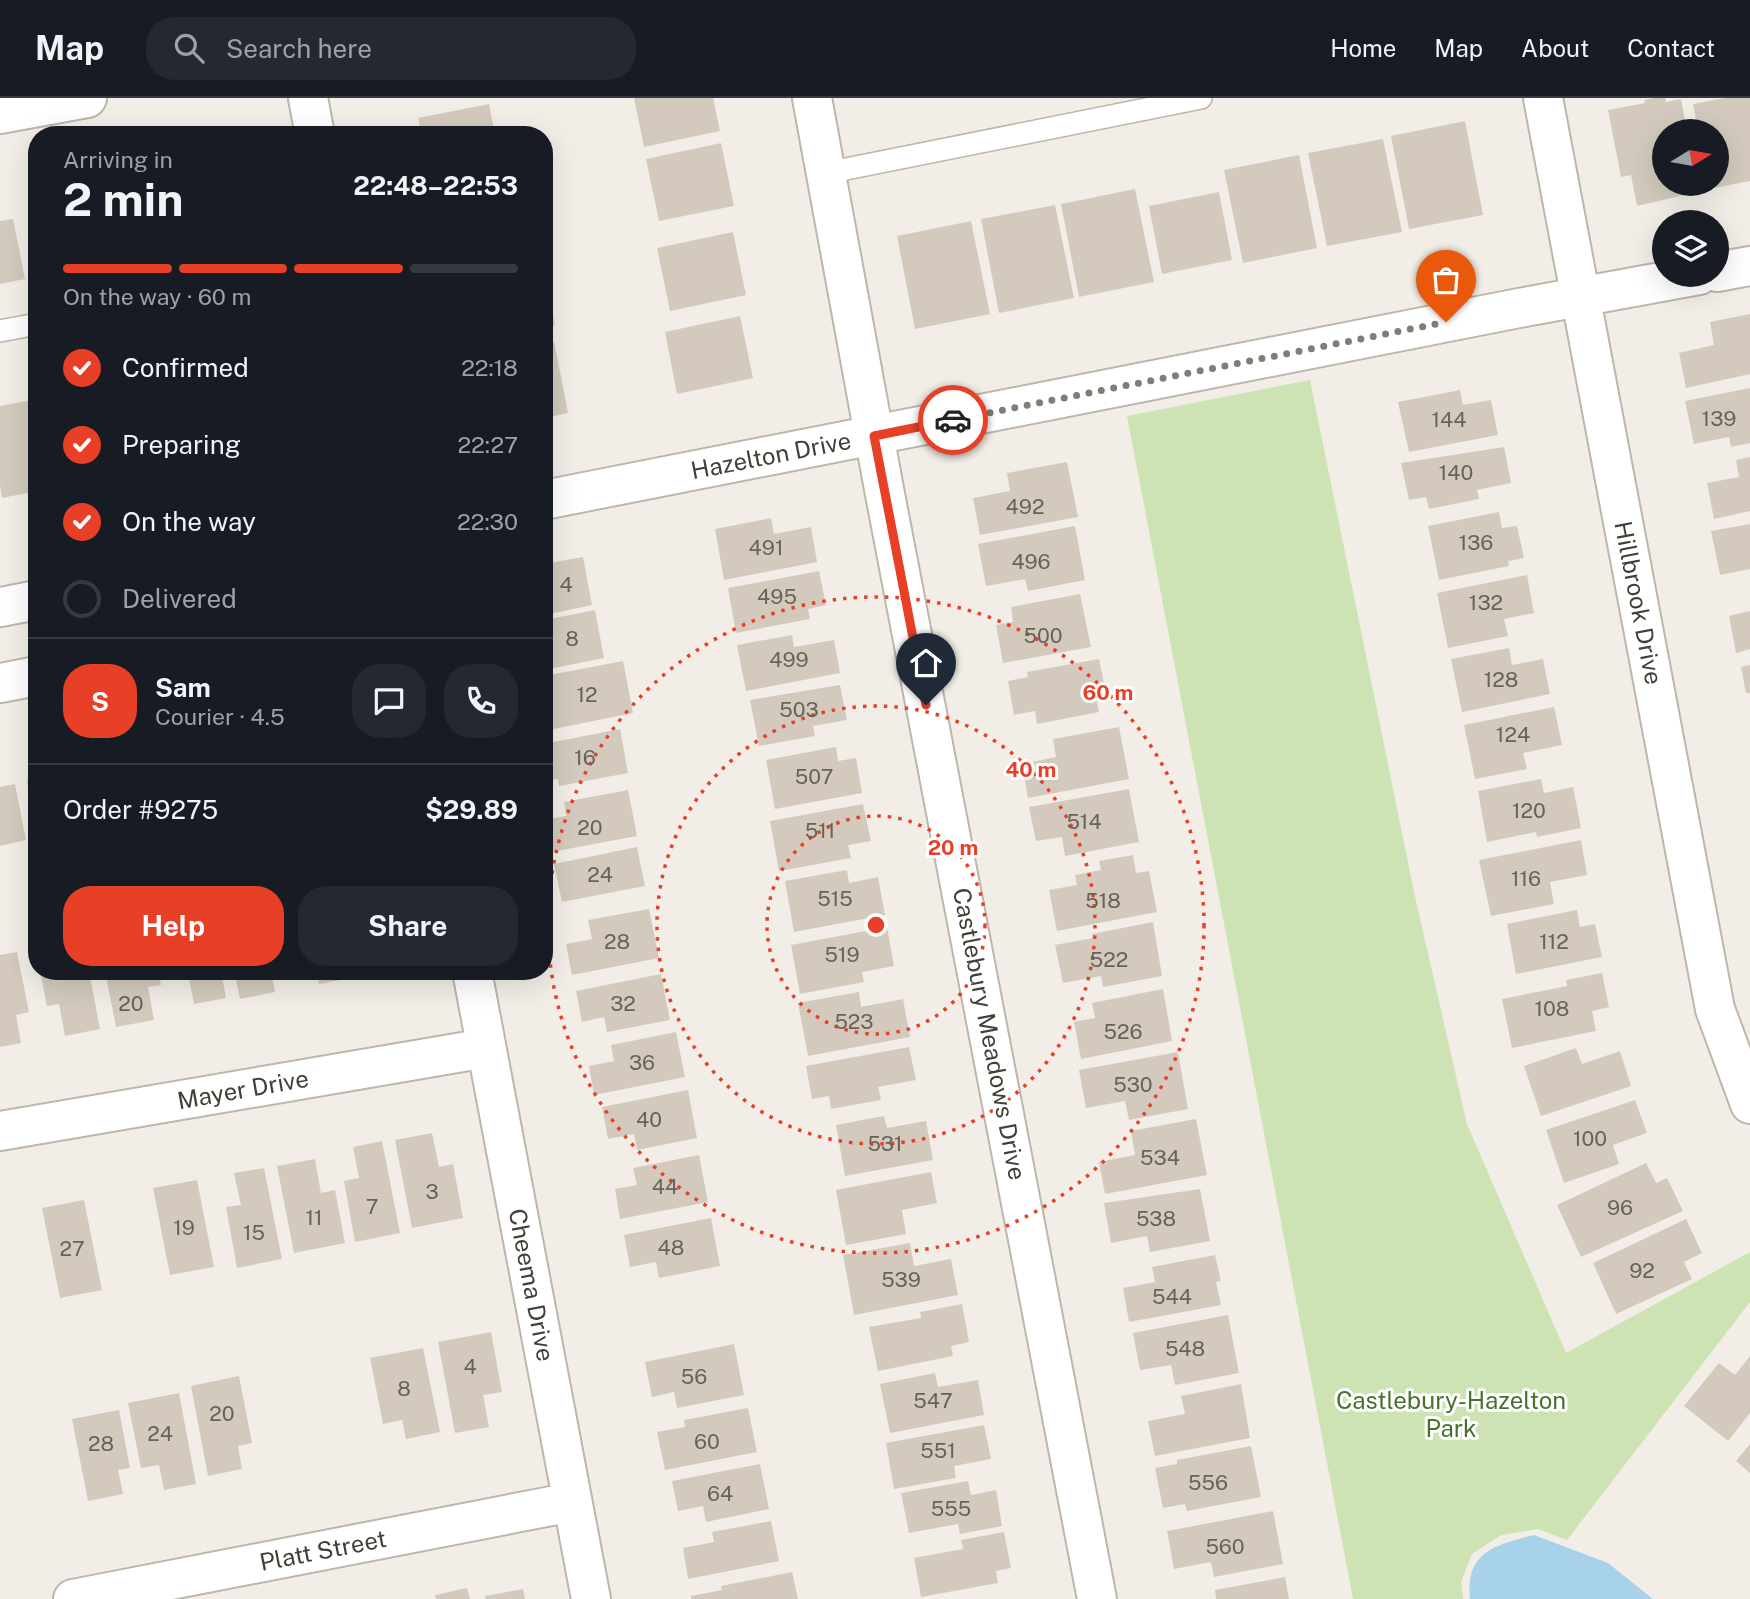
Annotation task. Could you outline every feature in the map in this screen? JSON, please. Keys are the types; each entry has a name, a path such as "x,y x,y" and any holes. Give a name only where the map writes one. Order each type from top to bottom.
{"street":[{"path":"0,114 87,98"},
{"path":"308,98 313,126"},
{"name":"Castlebury Meadows Drive","path":"812,98 874,436 1097,1599"},
{"name":"Hillbrook Drive","path":"1543,98 1715,1009 1750,1104"},
{"path":"1729,270 1750,266"},
{"name":"Hazelton Drive","path":"553,498 1652,283"},
{"path":"0,607 28,602"},
{"path":"0,683 28,678"},
{"name":"Cheema Drive","path":"474,980 591,1599"},
{"name":"Mayer Drive","path":"0,1131 486,1048"},
{"name":"Platt Street","path":"73,1599 572,1502"}],"lane":[{"path":"825,173 1201,98"},
{"path":"0,331 28,326"}],"green space":[{"name":"Castlebury-Hazelton Park","path":"1310,380 1414,892 1467,1124 1566,1353 1750,1252 1750,1302 1567,1540 1538,1529 1501,1535 1472,1554 1461,1582 1463,1599 1353,1599 1127,416"}],"water":[{"path":"1534,1535 1608,1563 1653,1599 1470,1599 1472,1571 1486,1553 1495,1547"}],"building":[{"path":"634,98 713,98 720,131 644,147"},
{"path":"1665,98 1666,102 1681,99 1685,119 1652,119 1652,196 1680,196 1637,206 1631,175 1621,177 1608,110 1645,103 1644,100"},
{"path":"1725,98 1750,98 1750,181 1729,185 1729,119 1696,119 1693,104"},
{"path":"489,104 493,126 420,126 418,118"},
{"path":"1465,121 1483,215 1409,229 1391,136"},
{"path":"1383,139 1402,232 1327,246 1308,153"},
{"path":"721,143 734,206 659,221 646,159"},
{"path":"1299,155 1317,248 1243,263 1224,170"},
{"path":"1135,189 1154,282 1079,297 1061,204"},
{"path":"1219,192 1232,260 1162,274 1149,206"},
{"path":"1055,205 1074,298 999,313 981,219"},
{"path":"13,219 25,279 0,284 0,221"},
{"path":"971,221 990,314 915,329 897,236"},
{"path":"733,232 746,295 670,311 657,248"},
{"path":"1750,314 1750,374 1686,388 1679,353 1714,345 1710,322"},
{"path":"740,316 753,378 677,394 665,332"},
{"path":"553,341 568,413 553,416"},
{"path":"1750,388 1750,443 1731,447 1729,437 1694,444 1685,401"},
{"path":"1460,390 1463,405 1491,400 1498,435 1409,452 1398,402"},
{"path":"28,401 28,493 2,498 0,486 0,406"},
{"path":"1504,447 1511,483 1477,490 1479,499 1429,509 1426,497 1409,500 1401,463"},
{"path":"1750,457 1750,511 1714,519 1707,483 1739,477 1736,460"},
{"path":"1067,462 1078,517 980,535 973,498 1010,491 1007,473"},
{"path":"1499,512 1502,528 1517,526 1524,558 1508,561 1509,566 1439,580 1428,526"},
{"path":"771,518 774,534 811,527 817,562 724,580 715,529"},
{"path":"1750,524 1750,569 1720,575 1711,531"},
{"path":"1075,526 1085,580 1028,591 1025,579 986,586 978,544"},
{"path":"583,557 592,605 553,613 553,562"},
{"path":"819,571 826,605 808,609 810,619 736,633 728,588"},
{"path":"1527,575 1534,613 1504,619 1508,636 1448,648 1437,593"},
{"path":"1080,594 1091,647 1003,663 996,625 1013,622 1011,607"},
{"path":"595,610 604,658 553,668 553,618"},
{"path":"1750,611 1750,649 1736,653 1729,616"},
{"path":"792,635 794,647 834,640 840,673 746,691 737,645"},
{"path":"1509,648 1512,665 1543,659 1550,694 1462,712 1451,659"},
{"path":"1099,659 1104,683 1094,685 1099,712 1037,724 1035,711 1014,715 1008,681 1028,677 1027,672"},
{"path":"623,661 633,713 553,729 553,674"},
{"path":"1750,665 1750,693 1746,693 1741,667"},
{"path":"840,685 847,720 813,726 815,736 759,746 750,700"},
{"path":"1554,707 1562,745 1523,753 1527,769 1475,779 1464,725"},
{"path":"1119,727 1129,779 1028,798 1022,764 1056,757 1053,739"},
{"path":"620,729 628,773 559,786 558,779 553,780 553,742"},
{"path":"836,747 838,761 856,758 862,793 775,809 766,760"},
{"path":"1541,779 1544,793 1573,787 1581,828 1537,837 1536,832 1487,842 1478,791"},
{"path":"15,784 26,840 0,846 0,787"},
{"path":"1129,789 1139,842 1065,856 1062,837 1036,841 1029,807"},
{"path":"628,790 637,836 553,852 553,818 566,816 564,802"},
{"path":"863,804 871,841 848,845 851,858 779,871 770,821"},
{"path":"1581,840 1587,875 1550,882 1554,904 1491,916 1479,860"},
{"path":"637,847 645,886 562,902 554,864"},
{"path":"1133,855 1136,873 1149,871 1157,912 1057,931 1049,890 1077,885 1075,875 1101,870 1099,861"},
{"path":"847,870 849,883 878,877 885,915 794,932 785,881"},
{"path":"649,909 659,958 572,975 566,944 592,939 588,920"},
{"path":"1577,910 1580,927 1595,924 1602,957 1516,974 1507,924"},
{"path":"1153,922 1162,976 1103,987 1101,976 1063,983 1055,945 1093,938 1092,934"},
{"path":"887,927 894,966 862,972 864,982 800,994 791,945"},
{"path":"17,952 29,1012 16,1015 21,1043 0,1047 0,955"},
{"path":"1602,973 1609,1007 1592,1011 1596,1031 1512,1048 1502,999 1567,986 1566,980"},
{"path":"661,974 670,1020 607,1032 604,1017 582,1022 576,991"},
{"path":"42,980 91,980 100,1029 65,1036 59,1004 47,1006"},
{"path":"107,980 160,980 161,985 148,987 154,1020 116,1027"},
{"path":"189,980 223,980 226,998 194,1004"},
{"path":"236,980 273,980 275,992 240,999"},
{"path":"318,980 340,980 319,984"},
{"path":"1163,989 1172,1041 1081,1059 1074,1022 1095,1018 1092,1003"},
{"path":"859,992 861,1007 903,999 910,1037 808,1056 798,1003"},
{"path":"676,1032 685,1077 594,1095 589,1066 614,1061 611,1045"},
{"path":"909,1047 916,1080 878,1087 881,1100 831,1109 829,1096 812,1099 806,1066"},
{"path":"1576,1048 1582,1064 1620,1051 1631,1086 1541,1116 1524,1066"},
{"path":"1178,1052 1188,1109 1129,1120 1125,1101 1086,1108 1079,1070"},
{"path":"688,1090 697,1138 637,1150 634,1134 608,1139 602,1107"},
{"path":"1635,1100 1647,1133 1613,1145 1619,1164 1564,1183 1546,1130"},
{"path":"884,1116 887,1128 926,1121 933,1160 845,1176 836,1125"},
{"path":"1196,1119 1207,1175 1105,1194 1099,1162 1135,1155 1131,1131"},
{"path":"432,1133 439,1167 453,1164 463,1218 412,1228 395,1140"},
{"path":"382,1141 400,1233 355,1242 344,1181 359,1178 353,1147"},
{"path":"699,1155 708,1202 620,1219 615,1189 637,1185 633,1168"},
{"path":"315,1159 321,1193 335,1190 345,1243 294,1253 277,1166"},
{"path":"1646,1163 1656,1183 1667,1178 1683,1211 1581,1257 1557,1205"},
{"path":"264,1168 282,1259 237,1268 226,1207 241,1205 234,1173"},
{"path":"931,1172 937,1203 902,1210 906,1234 846,1245 836,1190"},
{"path":"197,1180 214,1267 170,1275 153,1188"},
{"path":"1200,1189 1210,1241 1150,1252 1147,1236 1111,1243 1104,1203"},
{"path":"84,1200 102,1290 60,1298 42,1208"},
{"path":"711,1218 720,1266 659,1278 656,1262 630,1267 624,1235"},
{"path":"1686,1219 1702,1253 1684,1262 1692,1279 1616,1314 1593,1263"},
{"path":"910,1243 914,1266 951,1259 958,1295 854,1315 843,1255"},
{"path":"1215,1255 1221,1281 1216,1282 1221,1305 1129,1322 1123,1288 1155,1282 1152,1267"},
{"path":"962,1304 969,1342 951,1346 953,1356 878,1371 869,1327 921,1318 920,1312"},
{"path":"1228,1315 1239,1373 1175,1385 1171,1365 1140,1370 1133,1333"},
{"path":"491,1332 502,1392 483,1395 489,1427 455,1433 438,1342"},
{"path":"734,1344 744,1395 677,1408 674,1392 652,1397 645,1362"},
{"path":"423,1348 440,1432 406,1439 402,1420 383,1424 370,1358"},
{"path":"1750,1356 1750,1413 1728,1441 1684,1406 1719,1363 1735,1375"},
{"path":"935,1373 938,1387 978,1380 984,1415 890,1433 880,1384"},
{"path":"239,1376 252,1443 238,1446 242,1469 208,1476 191,1386"},
{"path":"1241,1384 1250,1438 1155,1456 1148,1421 1185,1414 1181,1396"},
{"path":"179,1393 196,1484 164,1490 159,1465 141,1468 128,1403"},
{"path":"748,1408 757,1452 665,1470 657,1432 685,1427 684,1420"},
{"path":"119,1410 130,1468 118,1470 123,1494 88,1501 72,1419"},
{"path":"984,1425 991,1459 954,1466 956,1478 894,1489 886,1443"},
{"path":"1750,1444 1750,1473 1736,1461"},
{"path":"1251,1446 1261,1497 1187,1511 1185,1504 1163,1508 1155,1468 1177,1464 1177,1460"},
{"path":"760,1464 769,1509 706,1522 703,1506 678,1511 672,1481"},
{"path":"968,1481 971,1495 996,1490 1002,1526 960,1534 958,1524 909,1533 901,1493"},
{"path":"1273,1511 1283,1564 1214,1577 1211,1562 1174,1569 1167,1531"},
{"path":"771,1521 779,1561 688,1579 683,1548 714,1542 712,1532"},
{"path":"1004,1532 1011,1568 996,1571 998,1583 921,1597 914,1558 963,1549 961,1540"},
{"path":"792,1572 798,1599 691,1599 691,1596 722,1590 721,1586"},
{"path":"1285,1577 1289,1599 1216,1599 1215,1590"},
{"path":"467,1588 470,1599 436,1599 435,1595"},
{"path":"523,1589 525,1599 486,1599 485,1596"}],"way so far":[{"path":"953,420 1446,322"}],"route":[{"path":"926,705 874,436 953,420"}]}
